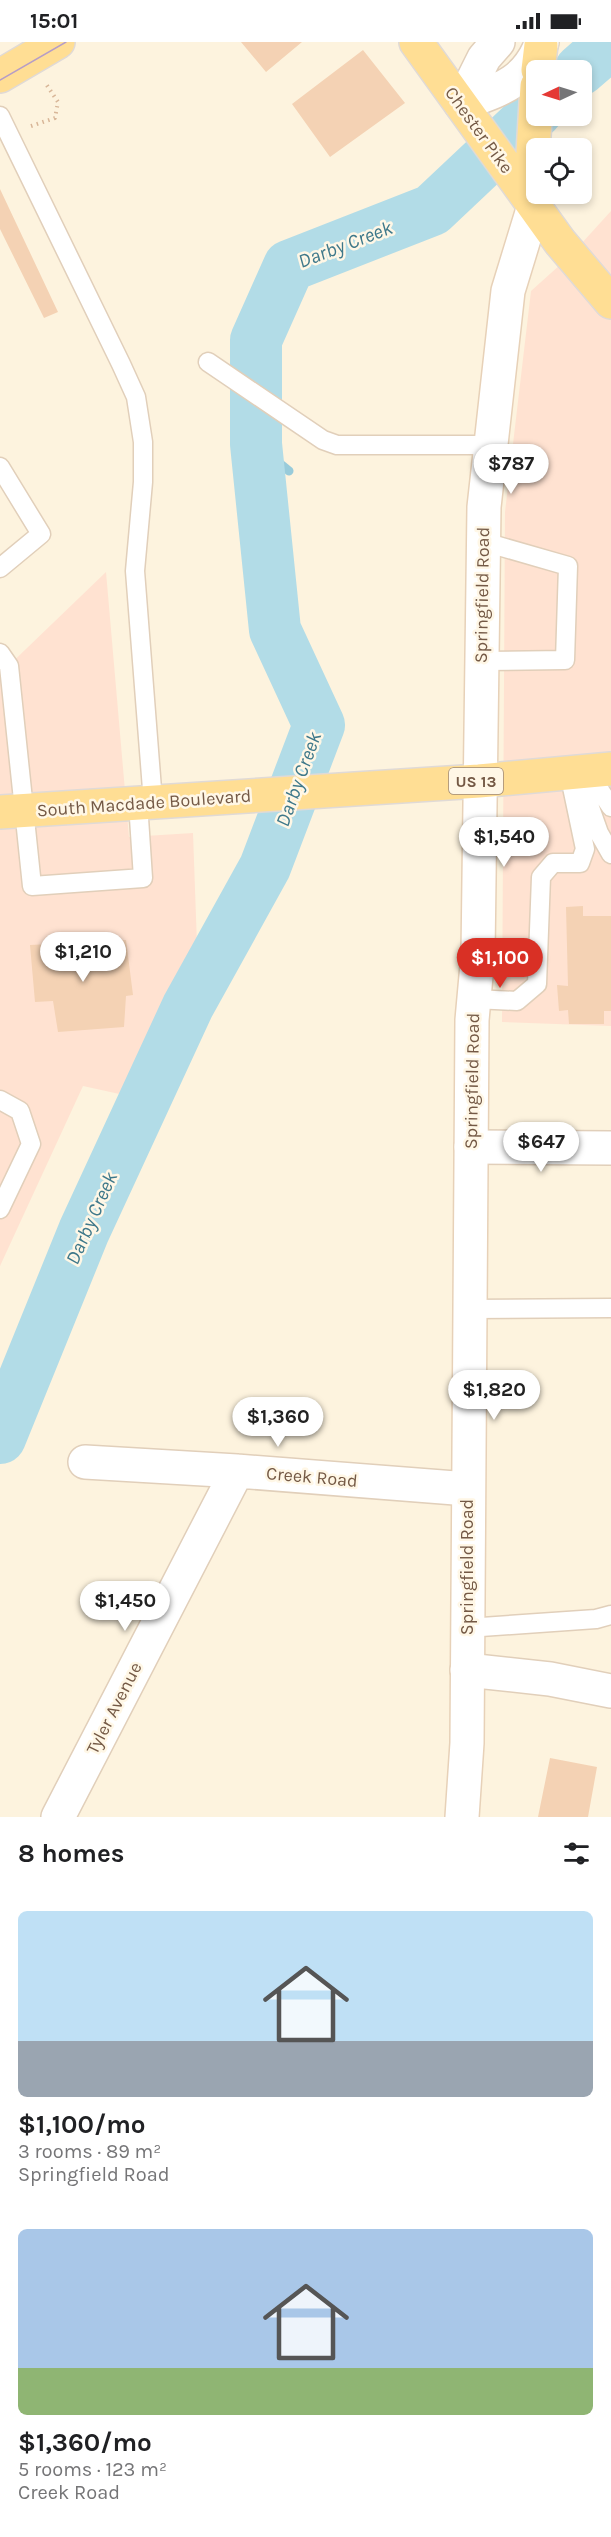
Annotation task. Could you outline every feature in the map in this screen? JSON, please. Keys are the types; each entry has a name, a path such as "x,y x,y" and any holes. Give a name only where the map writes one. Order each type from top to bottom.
{"main road":[{"path":"14,68 58,42"},
{"name":"Chester Pike","path":"416,42 534,206 611,302"},
{"path":"534,126 534,206"},
{"name":"South Macdade Boulevard","path":"12,811 479,781 586,771"}],"street":[{"path":"460,104 484,58 498,42"},
{"path":"460,104 510,86 540,52"},
{"name":"Springfield Road","path":"462,1817 467,1743 469,1309 474,999 478,954 481,541 508,291 534,206"},
{"path":"471,1147 611,1148"},
{"name":"Creek Road","path":"85,1462 237,1471 468,1490"},
{"name":"Tyler Avenue","path":"58,1817 237,1471"},
{"path":"467,1670 550,1680 611,1691"}],"lane":[{"path":"0,653 9,666 12,811 32,886 143,878 145,802 135,571 143,482 143,442 138,408 121,364 3,123"},
{"path":"208,362 323,440 352,447 491,445"},
{"path":"0,467 40,534 0,568"},
{"path":"481,541 568,566 565,660 481,661"},
{"path":"586,771 611,807"},
{"path":"586,771 598,833 611,854"},
{"path":"474,999 518,1001 537,984 541,877 553,863 580,863 585,849 586,771"},
{"path":"0,1100 20,1111 32,1144 0,1209"},
{"path":"469,1309 611,1308"},
{"path":"466,1628 596,1619 611,1615"}],"path":[{"path":"3,123 50,122 58,111 55,95 14,68"}],"shaded area":[{"path":"611,211 611,1026 502,1022 505,512 531,291 571,255"},
{"path":"106,572 129,837 193,833 197,945 124,1095 83,1086 0,1266 0,674"}],"building":[{"path":"241,42 302,42 266,72"},
{"path":"363,50 405,103 330,157 292,104"},
{"path":"0,189 58,312 44,318 0,229"},
{"path":"583,906 583,916 611,916 611,1011 604,1011 604,1024 569,1024 568,1010 559,1011 557,985 568,986 566,907"},
{"path":"126,940 133,995 126,996 124,1027 58,1032 53,1001 35,1002 30,945"},
{"path":"550,1758 597,1767 588,1817 538,1817"}],"waterway":[{"name":"Darby Creek","path":"591,60 611,43"},
{"name":"Darby Creek","path":"0,1438 84,1231 188,1006 265,867 319,725 275,630 256,444 256,340 289,266 432,210 526,121"},
{"path":"256,444 289,471"}],"tram line":[{"path":"0,80 66,42"}]}
